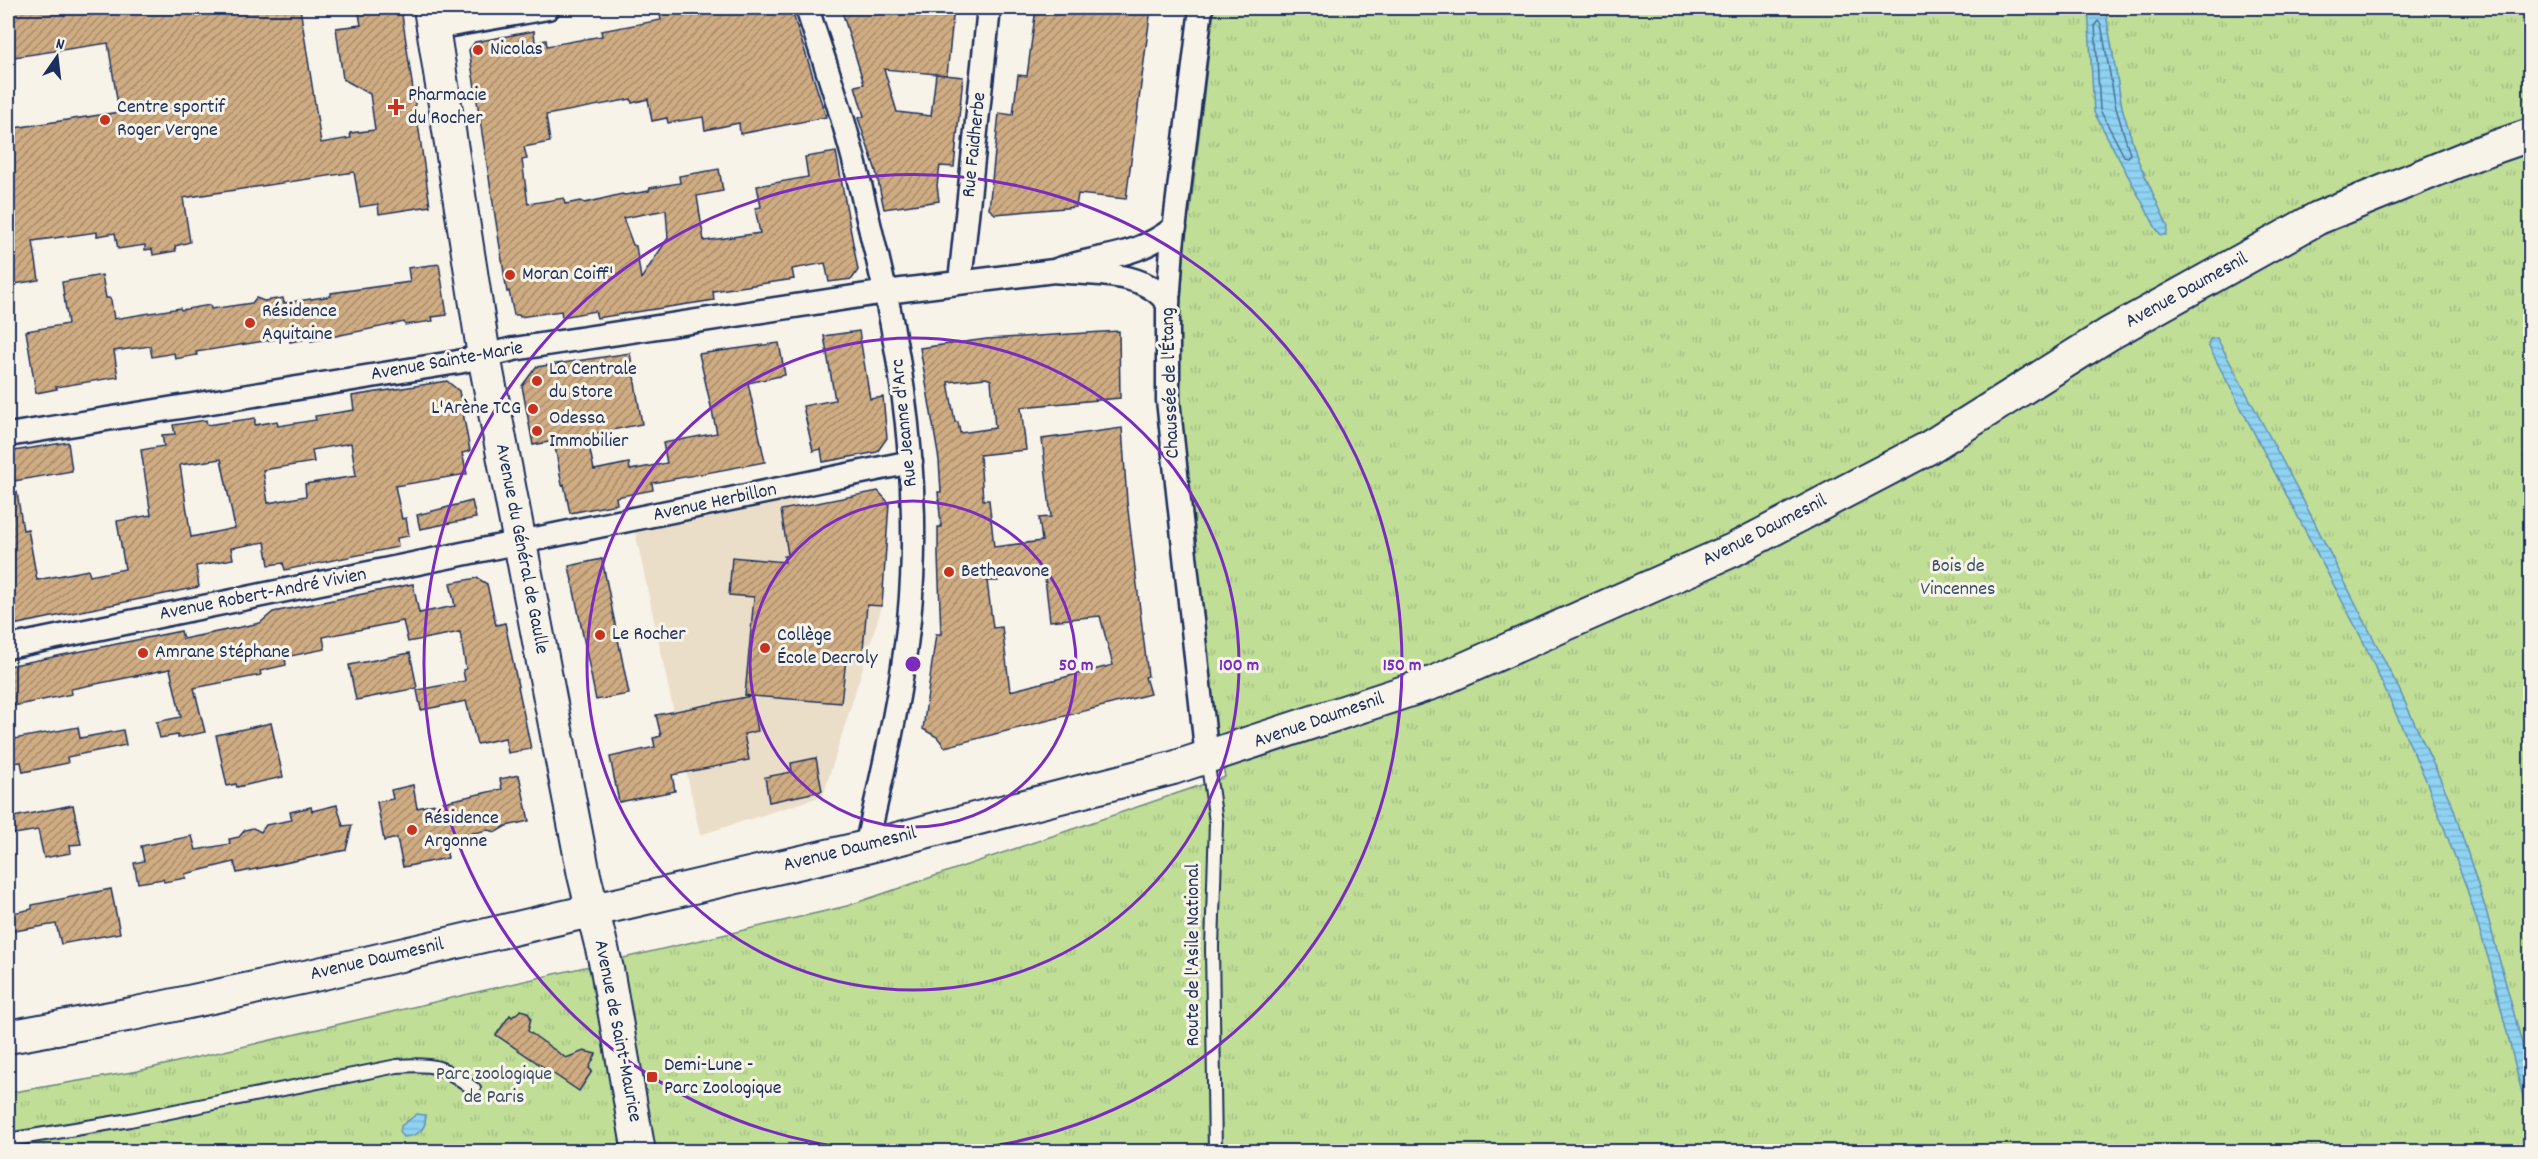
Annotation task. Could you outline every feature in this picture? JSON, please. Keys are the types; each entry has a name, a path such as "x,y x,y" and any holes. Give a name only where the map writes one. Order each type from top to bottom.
{"street":[{"path":"432,18 548,8"},
{"name":"Rue Jeanne d'Arc","path":"807,8 849,139 886,292 897,341 911,462 913,557 909,618 894,727 866,847"},
{"name":"Rue Faidherbe","path":"960,282 989,8"},
{"name":"Chaussée de l'Étang","path":"1201,8 1168,304 1168,400 1207,758"},
{"name":"Avenue du Général de Gaulle","path":"432,18 484,356 518,544 592,911"},
{"name":"Avenue Daumesnil","path":"8,1037 132,1014 310,976 866,847 1207,758 1435,682 1733,549 1928,447 2109,334 2318,218 2475,154 2530,135"},
{"path":"1054,271 1078,262 1144,248 1175,227"},
{"path":"1054,271 1118,277 1133,281 1156,291 1168,304"},
{"name":"Avenue Sainte-Marie","path":"8,435 484,356 514,349 886,292 1054,271"},
{"name":"Avenue Herbillon","path":"518,544 911,462"},
{"name":"Avenue Robert-André Vivien","path":"8,647 518,544"},
{"name":"Avenue de Saint-Maurice","path":"592,911 607,969 639,1152"}],"lane":[{"name":"Route de l'Asile National","path":"1207,758 1216,822 1212,947 1215,1152"},
{"path":"8,1140 130,1120 397,1066 434,1065 448,1071 474,1089"}],"shaded area":[{"name":"Collège École Decroly","path":"794,491 816,601 882,606 823,796 700,835 633,522"}],"green space":[{"name":"Bois de Vincennes","path":"1214,8 2530,8 2530,1151 8,1152 8,1093 138,1071 847,906 1225,777 1212,711 1179,411 1178,345 1187,213 1190,213"}],"water":[{"path":"2088,8 2105,8 2122,107 2138,160 2168,227 2166,235 2161,235 2157,230 2094,112"},
{"path":"2217,338 2297,488 2399,689 2453,807 2486,910 2530,1073 2530,1125 2490,964 2466,886 2425,778 2363,641 2208,345 2210,339"},
{"path":"417,1114 425,1115 423,1128 412,1136 403,1137 400,1133 401,1126"}],"building":[{"path":"8,8 300,8 321,143 351,138 350,133 375,130 370,94 343,79 336,28 361,25 358,8 401,8 430,206 379,214 378,204 360,207 354,172 183,198 190,242 175,246 176,251 153,255 152,249 145,250 145,245 118,249 115,233 97,236 97,232 33,241 39,280 8,285 8,129 119,112 108,43 8,58"},
{"path":"791,8 826,117 740,134 739,123 705,130 703,117 668,123 667,118 652,121 648,99 632,103 631,99 546,115 550,142 524,147 527,159 522,160 528,204 564,198 565,204 581,201 585,203 622,194 649,191 650,188 680,183 679,176 719,169 723,191 697,196 704,241 760,233 755,208 761,207 757,186 808,177 805,157 836,152 858,270 852,279 829,282 825,263 792,269 794,279 713,291 714,300 597,318 595,311 562,317 561,311 520,317 514,315 509,291 507,292 469,50 475,42 534,31 535,43 546,40 547,46 602,36 601,31 661,20 659,9","holes":["666,210 668,238 641,279 636,246 633,245 623,218"]},
{"path":"841,8 954,8 947,75 884,69 897,112 931,116 936,74 963,77 954,167 940,166 937,185 939,201 884,209 876,171 858,118 864,116 855,86 864,84"},
{"path":"1036,8 1075,10 1075,8 1151,8 1126,199 1078,194 1076,207 995,214 989,209 999,113 1013,115 1018,75 1027,76"},
{"path":"439,264 447,315 432,317 433,321 405,325 404,322 311,341 311,338 290,342 290,337 196,352 197,355 175,359 174,353 152,357 150,346 114,351 118,377 56,387 57,389 36,393 26,331 68,324 62,282 102,275 106,298 111,300 114,319 180,308 181,310 210,305 211,309 252,303 256,298 264,301 283,298 284,303 331,296 331,293 410,282 408,268"},
{"path":"859,331 870,399 883,397 887,438 877,452 823,462 821,449 813,451 803,406 835,400 824,336"},
{"path":"1119,331 1120,398 1021,407 1026,450 980,455 983,500 989,500 994,547 1042,541 1039,518 1051,517 1042,439 1122,428 1127,502 1148,676 1145,677 1150,694 945,747 937,737 923,729 936,634 941,634 938,527 941,527 938,492 941,492 939,460 920,348 987,339","holes":["986,378 991,380 995,428 960,433 958,422 955,422 948,382","1044,570 1050,621 1100,616 1113,665 1010,691 1002,627 993,628 987,581 998,581 997,576"]},
{"path":"779,343 785,375 748,383 765,462 652,483 653,490 616,497 617,504 570,513 554,441 533,445 522,386 536,367 630,353 642,424 587,435 594,470 629,463 630,470 667,463 663,443 717,433 699,354"},
{"path":"447,381 459,391 470,451 462,453 467,474 395,486 402,519 406,518 409,536 397,538 398,547 285,570 283,563 269,565 265,542 231,548 233,559 196,566 199,587 8,626 8,493 17,492 23,530 28,529 37,580 88,570 90,576 125,569 117,521 151,515 141,450 164,446 162,435 175,434 173,425 206,420 207,425 255,418 255,425 277,421 278,426 316,420 315,416 354,410 352,396","holes":["351,443 356,476 305,484 306,496 268,503 263,470 314,462 312,450","221,459 235,528 191,537 180,465"]},
{"path":"68,442 72,471 8,482 8,452"},
{"path":"878,491 889,503 882,606 867,605 862,660 846,659 841,703 752,696 758,731 744,734 749,760 672,775 675,791 619,802 610,757 655,747 653,738 661,736 656,715 751,696 745,695 754,597 729,595 732,557 785,562 784,556 788,555 781,510"},
{"path":"472,501 476,518 420,529 417,515"},
{"name":"Le Rocher","path":"602,559 629,694 596,700 569,566"},
{"path":"477,578 487,584 496,625 505,623 531,749 508,753 505,738 477,744 466,701 421,710 417,690 465,681 463,670 466,669 460,632 408,642 403,621 323,637 325,649 285,657 286,665 260,671 261,675 194,688 205,732 178,738 178,735 160,738 156,722 181,717 170,669 71,689 72,694 8,707 8,666 181,631 183,639 260,623 273,612 413,584 419,613 455,606 450,583"},
{"path":"410,653 417,688 356,700 349,665"},
{"path":"271,723 283,777 237,787 236,784 227,786 216,735"},
{"path":"78,727 80,738 123,730 126,745 67,757 68,763 23,772 21,762 11,763 8,740"},
{"path":"816,758 822,791 769,802 765,777 792,772 791,763"},
{"path":"519,775 529,821 506,826 496,832 488,830 444,839 448,858 403,867 397,838 384,841 377,802 393,799 391,790 413,785 417,808 502,789 500,779"},
{"path":"73,805 81,844 70,845 71,853 44,858 38,830 8,835 8,818"},
{"path":"337,805 343,826 352,825 346,850 237,873 234,862 185,874 186,878 138,883 134,863 144,861 141,846 192,836 196,850 230,844 229,839 239,837 245,830 253,828 261,832 266,825 292,820 290,812 311,807 312,811"},
{"path":"111,889 120,933 61,944 56,924 8,932 8,914 32,909 32,905"},
{"path":"521,1010 527,1012 531,1018 528,1031 566,1058 584,1051 596,1054 589,1068 592,1071 579,1091 496,1035 510,1015 512,1017"}],"place":[{"name":"Nicolas","path":"478,50"},
{"name":"Pharmacie du Rocher","path":"396,107"},
{"name":"Centre sportif Roger Vergne","path":"105,120"},
{"name":"Moran Coiff'","path":"510,275"},
{"name":"Résidence Aquitaine","path":"250,323"},
{"name":"La Centrale du Store","path":"537,381"},
{"name":"L'Arène TCG","path":"533,409"},
{"name":"Odessa Immobilier","path":"537,431"},
{"name":"Betheavone","path":"949,572"},
{"name":"Le Rocher","path":"600,635"},
{"name":"Collège École Decroly","path":"765,648"},
{"name":"Amrane Stéphane","path":"143,653"},
{"name":"Résidence Argonne","path":"412,830"},
{"name":"Demi-Lune - Parc Zoologique","path":"652,1077"}],"park label":[{"name":"Parc zoologique de Paris","path":"494,1086"}]}
